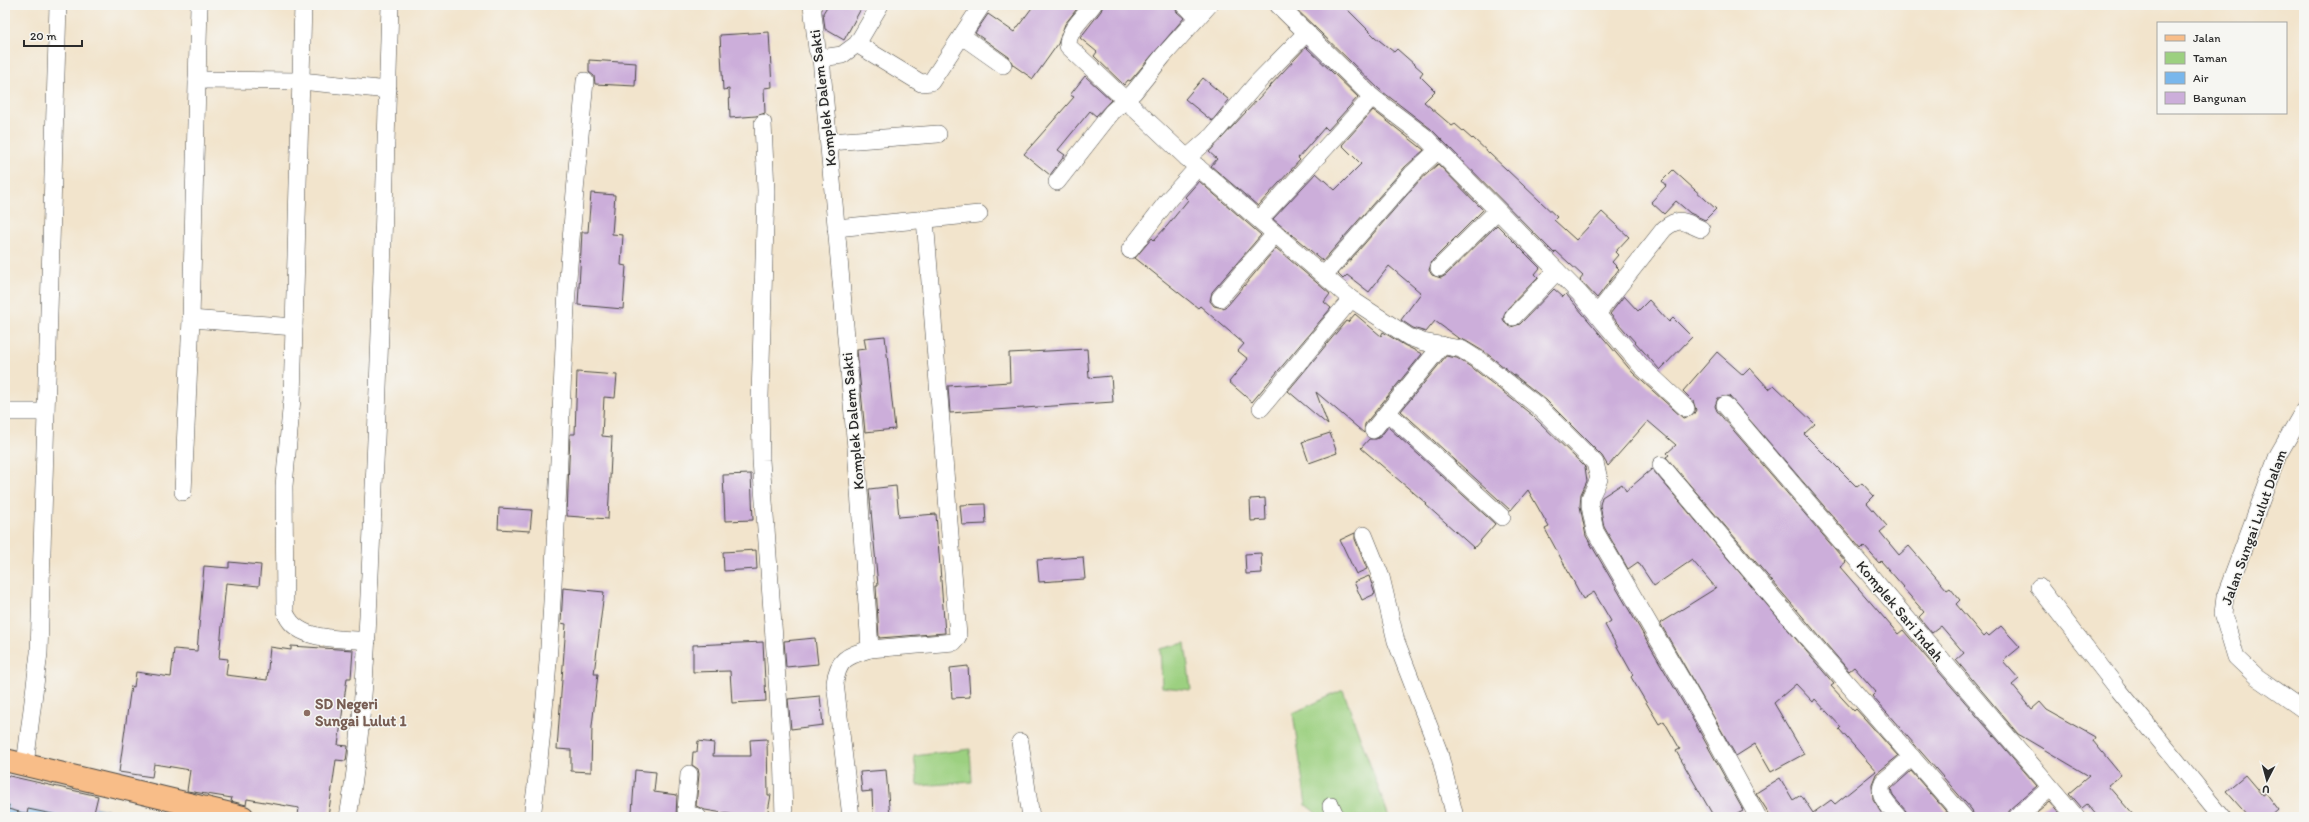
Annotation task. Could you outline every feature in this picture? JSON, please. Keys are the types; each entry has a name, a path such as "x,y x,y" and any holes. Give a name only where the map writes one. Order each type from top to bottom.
{"main road":[{"path":"15,763 242,817"}],"street":[{"path":"15,763 39,653 58,5"},
{"path":"183,492 191,319 198,5"},
{"path":"303,5 292,399 284,486 285,611 288,620 295,627 310,635 367,641"},
{"path":"348,817 357,765 367,641 381,340 390,5"},
{"name":"Komplek Dalem Sakti","path":"812,5 817,49 821,58 830,142 836,228 856,448 870,649"},
{"path":"821,58 842,55 857,44 880,5"},
{"path":"857,44 921,83 931,82 982,5"},
{"path":"1093,5 1071,33 1067,40 1068,46 1193,162 1260,219 1275,234 1325,274 1351,299 1409,337 1461,349 1480,361 1539,407 1595,462 1599,479 1590,498 1595,531 1705,720 1758,817"},
{"path":"1057,182 1112,112 1127,100 1204,11 1184,5"},
{"path":"1278,5 1372,97 1424,136 1437,151 1557,271 1597,314 1641,366 1686,408"},
{"path":"1130,250 1212,136 1257,83 1307,32"},
{"path":"962,36 1003,65"},
{"path":"197,80 301,81 388,90"},
{"path":"532,817 547,667 566,304 576,172 585,81"},
{"path":"1260,219 1372,97"},
{"path":"763,123 766,191 760,397 761,460 782,748 784,817"},
{"path":"830,142 938,134"},
{"path":"1325,274 1412,174 1437,151"},
{"path":"1439,268 1497,211"},
{"path":"836,228 925,218 979,214"},
{"path":"851,817 835,683 839,664 850,655 870,649 954,642 958,636 925,218"},
{"path":"1597,314 1668,225 1674,221 1680,220 1701,229"},
{"path":"1220,298 1275,234"},
{"path":"1513,317 1557,271"},
{"path":"1261,408 1351,299"},
{"path":"191,319 294,327"},
{"path":"1372,430 1388,413 1442,345"},
{"name":"Komplek Sari Indah","path":"1725,405 2076,817"},
{"name":"Jalan Sungai Lulut Dalam","path":"2304,410 2278,455 2225,597 2223,614 2236,656 2257,677 2304,710"},
{"path":"5,412 46,412"},
{"path":"1388,413 1502,517"},
{"path":"1661,465 1790,618 1964,817"},
{"path":"1364,535 1381,577 1396,641 1439,752 1456,817"},
{"path":"2039,586 2118,689 2222,817"},
{"path":"1020,742 1031,817"},
{"path":"1898,817 1882,796 1881,787 1883,782 1912,757"},
{"path":"689,774 686,810 687,814 698,817"},
{"path":"2017,817 2050,788"}],"green space":[{"path":"1185,643 1191,690 1162,687 1160,649"},
{"path":"1343,690 1389,817 1317,817 1316,813 1306,805 1293,713"},
{"path":"970,749 972,782 918,786 914,756"}],"water":[{"path":"5,786 137,817 5,817"}],"building":[{"path":"828,5 863,5 844,40 825,29 823,13"},
{"path":"1034,5 1080,5 1065,24 1058,44 1033,79 1013,65 1009,57 975,33 988,14 1014,32"},
{"path":"1103,5 1174,5 1177,12 1184,18 1130,81 1128,80 1124,85 1094,56 1097,52 1080,38 1101,11"},
{"path":"1292,5 1343,5 1375,37 1394,52 1397,49 1423,72 1420,76 1435,91 1424,102 1452,126 1455,124 1472,139 1473,138 1557,217 1554,220 1576,240 1602,212 1629,237 1615,252 1618,255 1612,262 1619,269 1597,298 1580,280 1583,276 1556,251 1554,253 1431,129 1379,89"},
{"path":"769,32 772,87 764,88 765,113 756,116 730,118 729,89 723,90 720,35"},
{"path":"1306,47 1358,97 1328,130 1325,127 1298,158 1300,160 1258,206 1211,166 1217,159 1209,152"},
{"path":"589,60 636,63 635,86 595,84 594,76 589,72"},
{"path":"1085,76 1111,100 1096,116 1090,111 1058,150 1065,155 1050,175 1024,154 1074,97 1070,95"},
{"path":"1203,78 1229,100 1212,121 1185,99"},
{"path":"1373,110 1424,150 1405,167 1323,261 1273,219 1316,173 1335,190 1361,164 1342,145"},
{"path":"1438,164 1483,210 1432,261 1429,270 1432,275 1441,278 1446,275 1497,225 1540,268 1535,274 1538,277 1506,310 1503,319 1506,324 1511,327 1520,324 1554,289 1563,297 1566,294 1633,373 1683,418 1693,415 1696,410 1693,401 1683,391 1717,352 1743,375 1750,368 1769,389 1774,385 1815,424 1804,434 1857,487 1862,483 1874,496 1867,503 1887,526 1880,532 1899,555 1909,546 1947,590 1950,588 1960,600 1956,604 1984,637 1987,634 1989,636 2001,626 2020,647 2003,661 2019,679 2012,685 2032,709 2040,702 2047,710 2095,737 2093,741 2121,775 2108,786 2135,817 2098,817 2087,804 2082,808 2069,793 2089,776 2018,734 1956,660 1964,653 1941,626 1932,633 1919,617 1924,612 1903,588 1904,587 1881,561 1879,563 1864,546 1861,549 1729,396 1718,398 1715,406 1717,411 1846,562 1840,567 1898,634 1903,630 2037,786 2010,809 2007,817 1974,817 1972,810 1872,696 1876,692 1854,667 1849,671 1666,457 1669,455 1667,453 1676,445 1648,421 1608,466 1602,456 1546,400 1486,353 1458,338 1435,321 1426,332 1413,328 1401,320 1421,293 1389,266 1369,292 1347,275 1343,279 1338,274 1419,181"},
{"path":"1673,170 1716,209 1705,220 1690,213 1676,201 1664,214 1651,202 1666,186 1662,181"},
{"path":"1199,181 1261,235 1212,292 1210,301 1214,306 1223,308 1228,305 1276,248 1330,294 1324,302 1331,308 1252,402 1229,382 1248,359 1238,351 1244,344 1200,306 1198,308 1135,258 1152,238 1154,240 1167,226 1188,200 1185,197"},
{"path":"591,193 615,195 612,234 623,235 621,265 626,266 623,309 578,305 582,232 588,232"},
{"path":"1624,296 1638,311 1649,300 1669,322 1673,318 1692,337 1660,370 1610,314"},
{"path":"1355,314 1381,336 1383,332 1422,354 1365,424 1364,433 1316,392 1328,425 1288,391 1346,321 1348,322"},
{"path":"885,336 895,429 865,432 857,350 866,349 864,338"},
{"path":"1087,349 1089,378 1111,376 1113,402 950,413 948,386 1010,382 1009,353"},
{"path":"1446,356 1457,358 1474,369 1532,415 1585,467 1587,481 1581,494 1580,506 1586,536 1696,725 1743,810 1730,817 1714,817 1676,751 1680,749 1664,721 1659,724 1631,677 1633,675 1605,625 1611,621 1594,592 1583,599 1545,529 1549,527 1528,490 1511,510 1509,509 1401,411"},
{"path":"577,372 617,375 615,398 604,397 602,436 612,437 608,519 567,516 570,434 575,434"},
{"path":"1388,427 1495,524 1474,548 1426,505 1427,504 1361,448 1369,439 1376,439 1380,437"},
{"path":"1330,433 1337,453 1309,463 1302,442"},
{"path":"1652,469 1834,684 1831,686 1854,711 1856,709 1898,756 1876,774 1872,784 1873,799 1885,817 1768,817 1770,815 1756,793 1780,778 1793,800 1801,795 1813,813 1831,800 1835,804 1876,771 1839,729 1841,727 1815,699 1813,702 1796,684 1774,703 1804,754 1771,772 1755,744 1736,756 1660,623 1716,588 1692,560 1654,586 1638,562 1628,569 1604,527 1600,505 1602,497 1622,484 1626,491"},
{"path":"751,474 753,520 725,521 723,475"},
{"path":"896,486 899,517 936,514 945,633 879,638 876,586 878,586 869,489"},
{"path":"1265,498 1266,520 1251,521 1250,499"},
{"path":"985,504 986,524 962,525 960,505"},
{"path":"499,508 532,510 530,531 498,529"},
{"path":"1355,533 1355,539 1367,569 1356,574 1340,540"},
{"path":"756,550 757,569 724,571 723,552"},
{"path":"1261,553 1262,573 1246,574 1245,554"},
{"path":"1083,557 1085,579 1039,582 1037,560"},
{"path":"229,562 261,565 259,586 226,583 219,658 228,659 226,675 267,680 270,647 291,650 291,646 353,650 351,678 347,678 338,745 348,746 346,761 336,760 328,817 298,815 299,808 247,799 246,805 231,801 232,798 187,791 190,770 154,764 152,777 119,772 131,686 134,687 136,672 171,677 174,649 197,651 204,566 229,568"},
{"path":"1369,576 1375,594 1362,600 1354,582"},
{"path":"563,588 604,592 594,674 598,674 592,726 591,772 571,771 571,750 557,749 566,624 561,623"},
{"path":"815,638 818,664 786,667 784,641"},
{"path":"763,642 766,701 732,703 730,671 693,672 693,645"},
{"path":"968,666 970,697 952,698 950,668"},
{"path":"820,696 823,725 791,729 788,699"},
{"path":"767,739 768,795 771,795 767,817 735,817 735,815 705,810 696,806 699,774 698,769 692,765 693,752 697,752 698,741 714,743 713,756 751,756 750,740"},
{"path":"635,770 656,772 654,792 677,795 676,817 632,813"},
{"path":"886,770 890,817 873,817 872,791 862,792 860,772"},
{"path":"1911,771 1951,817 1908,817 1906,811 1893,796 1891,789"},
{"path":"5,775 98,796 93,817 67,817 28,809 27,814 8,809 9,805 5,804"},
{"path":"2245,775 2262,795 2265,793 2278,810 2270,817 2249,817 2226,791"},
{"path":"2050,802 2063,817 2032,817"}],"place":[{"name":"SD Negeri Sungai Lulut 1","path":"307,713"}]}
